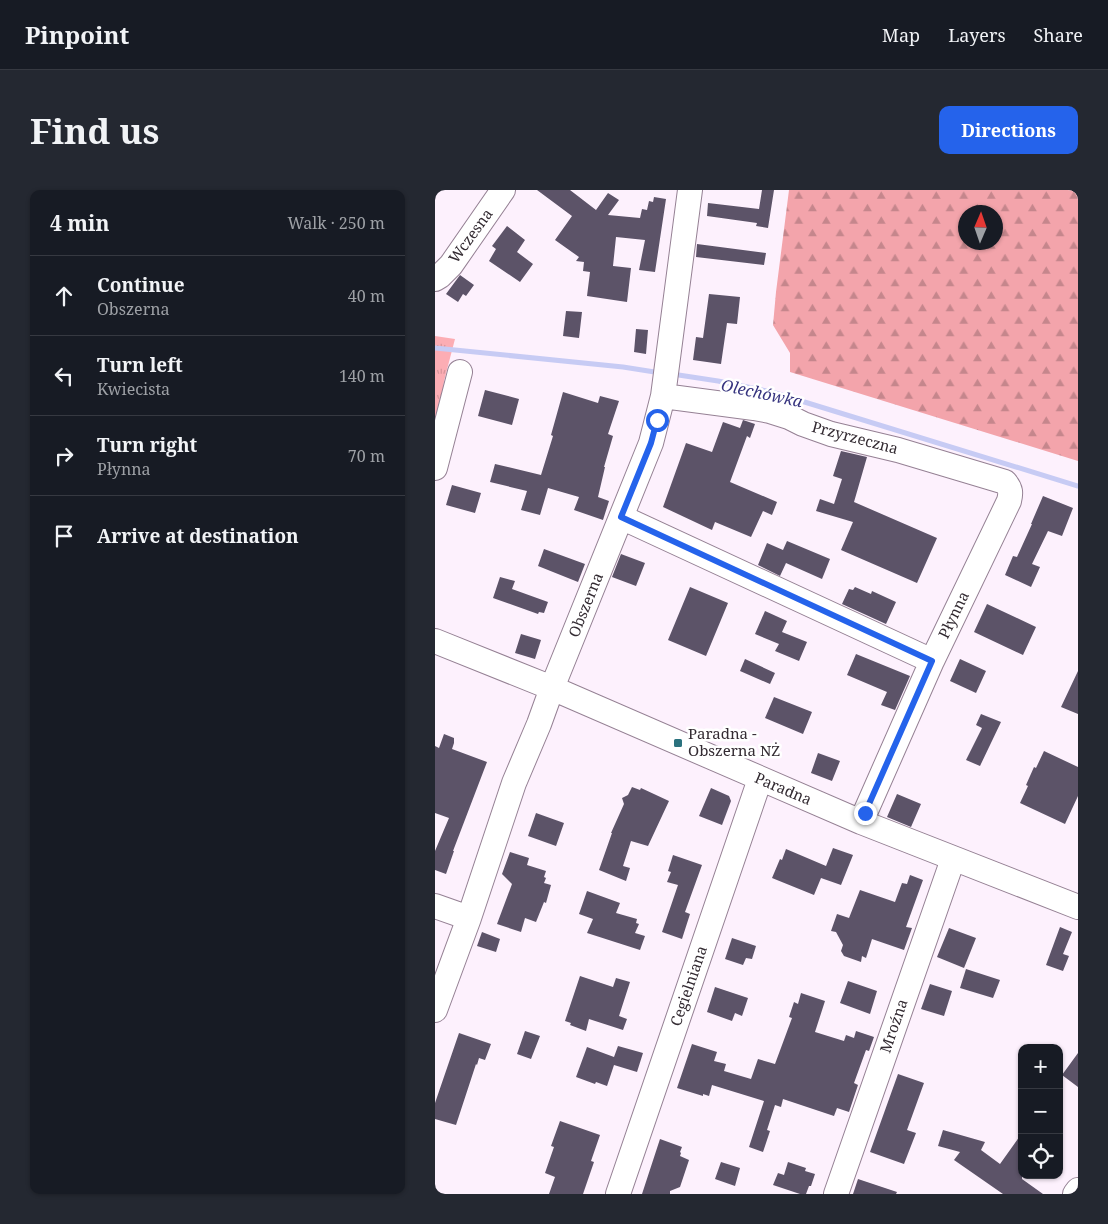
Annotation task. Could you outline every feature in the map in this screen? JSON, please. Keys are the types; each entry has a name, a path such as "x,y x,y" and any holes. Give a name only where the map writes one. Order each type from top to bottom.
{"street":[{"name":"Wczesna","path":"435,279 451,265 503,190"},
{"name":"Obszerna","path":"435,1010 469,918 514,783 651,443 664,391 690,190"},
{"path":"435,468 460,372"},
{"name":"Przyrzeczna","path":"664,391 770,411 831,434 898,450 1005,482 1011,491"},
{"name":"Płynna","path":"861,822 932,661 1009,501 1011,491"},
{"path":"621,517 932,661"},
{"name":"Paradna","path":"435,641 553,688 861,822 1078,907"},
{"name":"Cegielniana","path":"618,1194 760,779"},
{"name":"Mroźna","path":"836,1194 953,859"},
{"path":"435,906 469,918"},
{"path":"1075,1194 1078,1190"}],"green space":[{"path":"789,190 1078,190 1078,461 790,372 790,353 773,325"},
{"path":"435,336 455,339 444,381 440,418 435,429"}],"building":[{"path":"537,190 570,190 596,210 608,193 619,200 608,215 640,218 642,209 647,210 649,201 653,202 654,197 666,199 655,272 639,270 645,240 616,237 613,266 631,268 627,302 587,296 590,272 583,271 584,262 576,261 579,257 555,240 572,216"},
{"path":"762,190 774,190 768,228 756,226 757,223 707,216 708,203 759,209"},
{"path":"507,226 525,240 517,252 533,264 520,282 489,261 496,249 492,246"},
{"path":"697,244 766,253 764,265 696,257"},
{"path":"460,275 474,285 466,296 463,294 458,302 446,294"},
{"path":"709,294 740,297 737,324 727,323 721,364 693,360 696,337 703,338"},
{"path":"566,311 582,312 579,338 563,336"},
{"path":"636,329 648,330 646,354 634,352"},
{"path":"485,390 519,399 512,425 478,416"},
{"path":"563,392 598,403 600,396 619,401 608,434 613,436 598,497 609,501 603,520 574,510 579,497 548,488 540,515 521,510 527,491 490,482 495,464 541,475 553,436 551,435"},
{"path":"743,420 755,424 750,438 747,436 730,482 777,502 772,515 763,511 751,537 715,522 712,530 663,507 686,443 712,452 723,422 740,428"},
{"path":"841,451 867,457 854,502 937,538 917,583 841,550 853,522 816,511 820,499 834,504 842,479 833,476"},
{"path":"452,485 481,493 475,513 446,505"},
{"path":"1043,496 1073,508 1062,536 1048,531 1032,564 1040,567 1031,587 1005,575 1013,556 1017,557"},
{"path":"787,541 830,559 822,579 786,563 780,576 758,565 767,543 783,550"},
{"path":"544,549 585,564 578,582 538,566"},
{"path":"621,554 645,563 636,586 612,577"},
{"path":"500,577 515,581 512,589 548,602 544,613 539,612 538,614 493,598"},
{"path":"690,587 728,603 706,656 668,640"},
{"path":"855,587 871,594 872,591 896,602 886,624 842,604 849,589 853,590"},
{"path":"987,604 1036,627 1023,655 974,632"},
{"path":"765,611 787,621 782,632 807,642 799,661 775,651 779,644 755,634"},
{"path":"521,634 541,640 535,659 515,653"},
{"path":"856,654 910,676 895,710 881,705 887,692 847,675"},
{"path":"745,659 775,673 770,684 740,671"},
{"path":"960,659 986,671 976,693 950,681"},
{"path":"1078,671 1078,714 1061,707"},
{"path":"774,697 812,712 803,734 765,718"},
{"path":"981,714 1001,722 980,766 966,760 982,728 976,725"},
{"path":"444,734 454,738 452,749 487,762 446,874 435,870 435,851 449,818 435,813 435,746 439,748"},
{"path":"1044,751 1078,767 1078,796 1065,824 1020,803 1034,767 1036,768"},
{"path":"818,753 840,761 832,781 811,773"},
{"path":"632,787 640,790 641,788 669,801 648,846 631,841 623,866 630,868 626,881 599,870 611,833 624,804 622,798 628,795"},
{"path":"711,788 729,796 731,801 722,825 699,816"},
{"path":"897,794 921,804 911,827 887,817"},
{"path":"536,813 564,823 556,846 528,836"},
{"path":"833,848 853,855 841,885 821,878 814,895 772,878 786,849 826,866"},
{"path":"510,852 529,858 527,865 546,871 544,883 551,885 546,903 544,902 536,922 525,918 521,932 497,924 512,884 502,874"},
{"path":"673,855 702,865 685,912 690,914 682,939 662,932 678,885 667,882 671,872 668,871"},
{"path":"910,875 923,880 906,927 912,928 904,950 872,939 866,958 862,956 861,962 844,956 841,951 843,945 836,932 831,931 837,914 849,918 860,890 895,902 902,883 907,884"},
{"path":"587,891 620,903 616,913 637,919 636,923 639,924 635,933 645,936 640,950 587,933 593,919 579,914"},
{"path":"1060,927 1072,932 1063,954 1069,956 1063,971 1046,965"},
{"path":"949,928 976,938 964,968 937,957"},
{"path":"482,932 500,939 496,952 477,946"},
{"path":"732,938 756,946 752,959 746,958 743,965 725,959"},
{"path":"966,969 1000,980 993,998 960,988"},
{"path":"580,976 613,987 616,978 630,982 619,1016 627,1019 623,1030 589,1019 586,1031 565,1021"},
{"path":"848,981 877,991 870,1014 840,1003"},
{"path":"930,984 952,991 944,1016 921,1009"},
{"path":"715,987 748,998 742,1016 735,1013 732,1021 707,1012"},
{"path":"801,993 825,1001 815,1032 844,1041 846,1035 854,1038 856,1031 874,1037 869,1051 866,1050 854,1083 858,1085 849,1112 837,1108 834,1116 783,1099 781,1107 775,1105 767,1130 770,1131 763,1152 749,1147 764,1101 712,1085 709,1096 677,1088 692,1044 717,1052 714,1061 726,1064 724,1071 751,1079 758,1059 775,1064 792,1018 789,1017 794,1002 798,1004"},
{"path":"525,1031 540,1036 531,1059 517,1054"},
{"path":"459,1033 491,1044 485,1060 479,1058 476,1064 456,1125 435,1119 435,1103"},
{"path":"618,1046 643,1053 637,1072 614,1065 607,1086 576,1077 587,1047 614,1057"},
{"path":"1078,1053 1078,1087 1063,1076"},
{"path":"898,1074 924,1083 907,1130 916,1133 904,1164 870,1152"},
{"path":"560,1121 600,1135 591,1161 594,1162 583,1194 549,1194 555,1177 545,1173 554,1147 551,1146"},
{"path":"943,1130 985,1142 981,1150 1000,1164 1018,1139 1018,1179 1022,1179 1043,1194 1003,1194 954,1160 960,1152 938,1146"},
{"path":"660,1139 682,1147 680,1156 689,1160 680,1187 670,1191 670,1194 642,1194"},
{"path":"721,1162 740,1168 735,1186 715,1179"},
{"path":"788,1162 806,1168 805,1171 815,1174 806,1194 800,1194 773,1185 778,1173 784,1175"},
{"path":"858,1179 897,1192 896,1194 853,1194"}],"waterway":[{"name":"Olechówka","path":"435,348 623,367 661,373"},
{"name":"Olechówka","path":"672,374 772,392 1078,486"}],"place":[{"name":"Paradna - Obszerna NŻ","path":"678,743"}],"route":[{"path":"657,420 651,443 621,517 932,661 865,813"}]}
